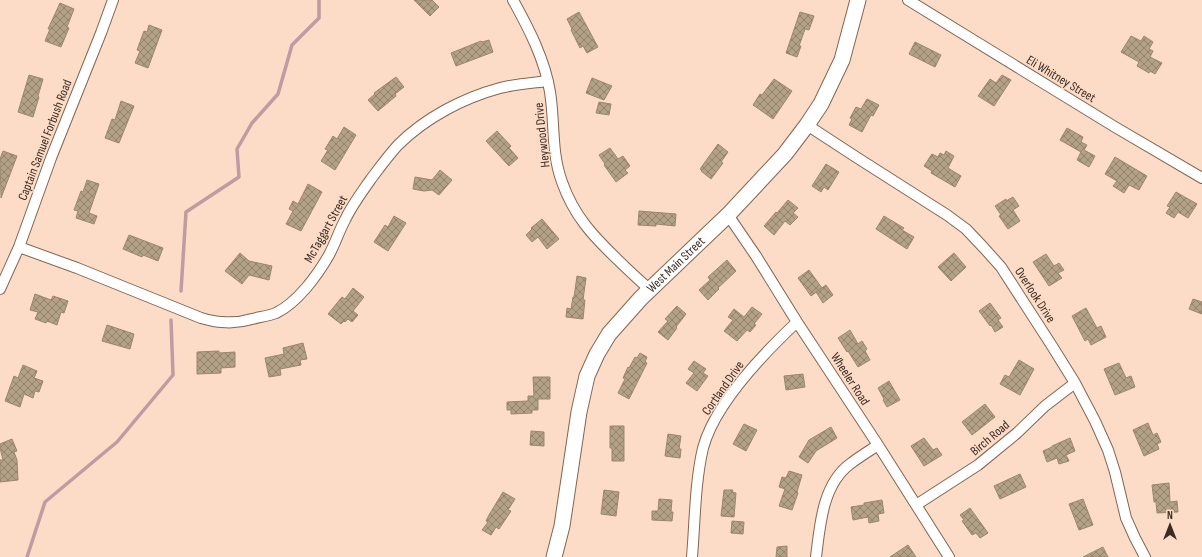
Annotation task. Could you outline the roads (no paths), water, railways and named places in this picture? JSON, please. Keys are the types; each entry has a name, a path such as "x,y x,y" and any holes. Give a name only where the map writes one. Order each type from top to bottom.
{"street":[{"name":"Captain Samuel Forbush Road","path":"0,289 19,247 51,158 113,0"},
{"name":"Heywood Drive","path":"513,0 536,46 548,81 553,121 555,156 562,184 572,206 590,233 649,289"},
{"name":"West Main Street","path":"554,557 562,526 577,420 587,376 602,343 649,289 728,215 775,166 807,125 821,104 842,60 858,0"},
{"name":"Eli Whitney Street","path":"908,0 1102,119 1202,178"},
{"name":"McTaggart Street","path":"19,247 77,268 201,318 221,322 232,322 266,316 276,312 292,302 313,278 329,255 345,219 363,190 389,155 413,132 446,110 482,94 500,88 548,81"},
{"name":"Overlook Drive","path":"807,125 947,215 966,229 1001,267 1075,383 1095,421 1108,450 1126,518 1145,557"},
{"name":"Wheeler Road","path":"728,215 756,256 949,557"},
{"name":"Cortland Drive","path":"692,557 698,482 704,448 710,428 746,375 771,346 797,322"},
{"name":"Birch Road","path":"916,505 978,465 1017,433 1045,406 1075,383"},
{"path":"816,557 820,525 829,491 839,474 849,464 878,445"}],"waterway":[{"path":"181,291 186,212 239,177 237,149 252,123 278,94 292,45 319,18 319,0"},
{"path":"27,557 45,502 117,442 173,375 171,320"}]}
